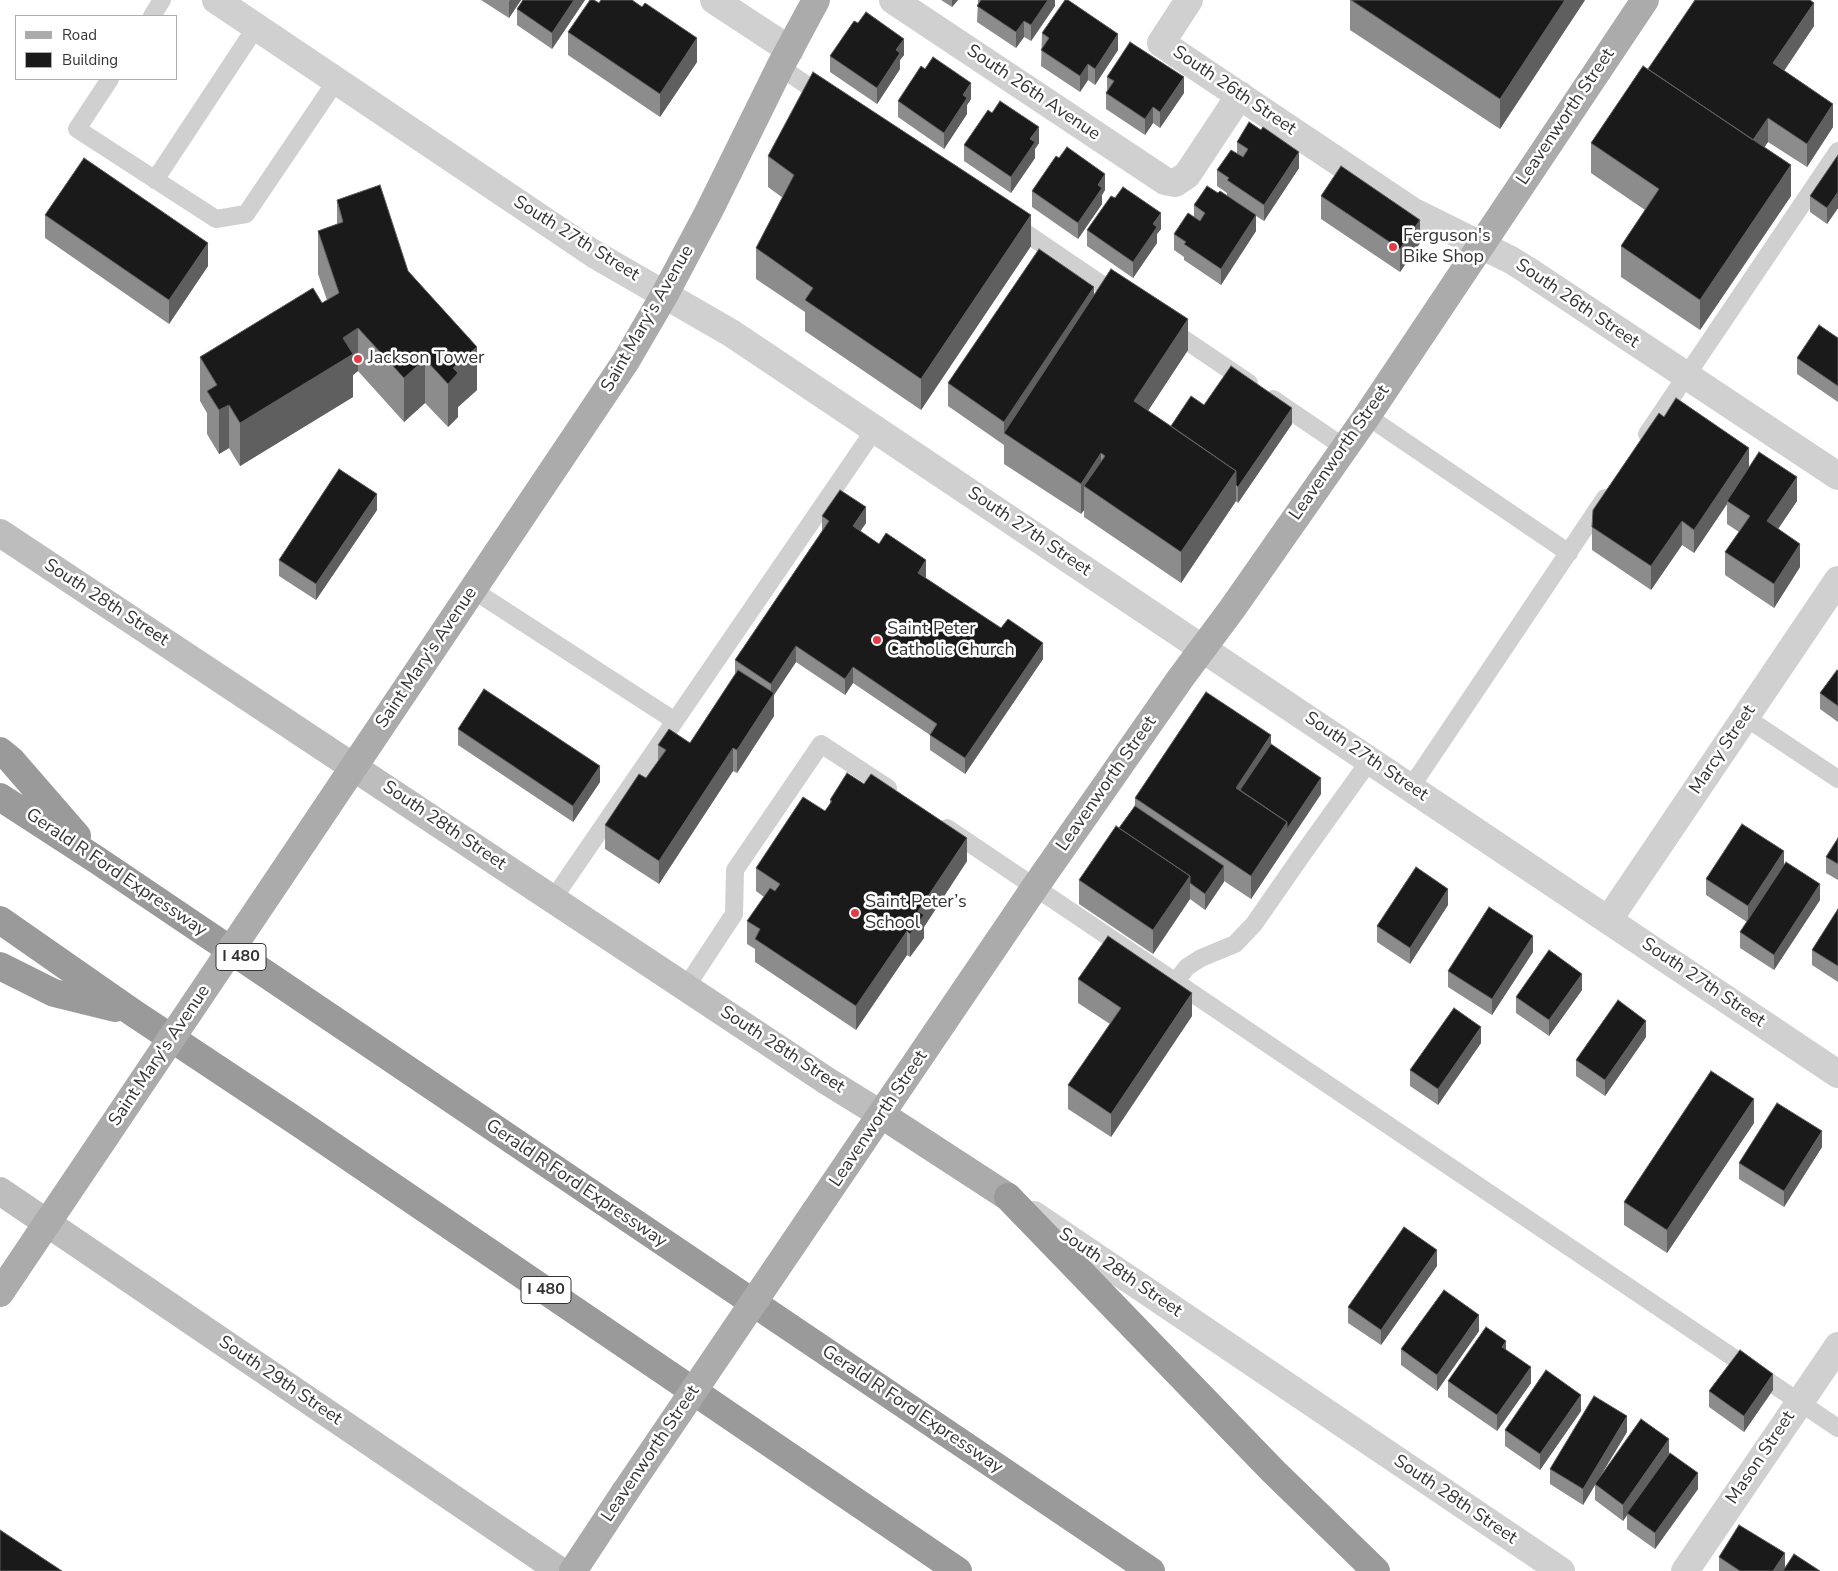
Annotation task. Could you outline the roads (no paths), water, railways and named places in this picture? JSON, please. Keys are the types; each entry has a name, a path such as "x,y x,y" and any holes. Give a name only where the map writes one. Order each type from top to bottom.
{"highway":[{"path":"0,751 11,760 97,860"},
{"name":"Gerald R Ford Expressway","path":"0,797 97,860 1151,1571"},
{"name":"I 480","path":"0,920 132,1012 299,1123 958,1571"},
{"path":"0,966 54,993 132,1012"},
{"path":"1008,1198 1273,1470 1376,1571"}],"main road":[{"name":"Saint Mary's Avenue","path":"0,1293 621,369 665,294 709,211 816,0"},
{"name":"Leavenworth Street","path":"573,1571 1035,887 1367,416 1645,0"},
{"name":"South 28th Street","path":"0,533 827,1081 882,1114 1008,1198"},
{"name":"South 29th Street","path":"0,1191 560,1571"}],"street":[{"name":"South 27th Street","path":"216,0 594,254 731,333 1838,1074"},
{"path":"714,0 785,59"},
{"name":"South 26th Avenue","path":"893,0 1165,181 1175,184 1186,175 1240,95"},
{"name":"South 26th Street","path":"1189,0 1161,43 1412,211 1527,270 1838,476"},
{"name":"Marcy Street","path":"1609,919 1838,580"},
{"name":"South 28th Street","path":"1008,1198 1561,1571"},
{"name":"Mason Street","path":"1685,1571 1838,1346"}],"lane":[{"path":"153,15 162,0"},
{"path":"155,180 256,27"},
{"path":"785,59 838,106"},
{"path":"109,80 77,129 216,219 246,214 336,81"},
{"path":"1638,448 1838,151"},
{"path":"1001,216 1132,304"},
{"path":"1156,321 1345,448"},
{"path":"1367,416 1569,553"},
{"path":"553,899 875,429"},
{"path":"1411,787 1616,481"},
{"path":"473,590 675,721"},
{"path":"1745,717 1838,779"},
{"path":"686,987 734,914 735,870 821,744 904,799"},
{"path":"1176,981 1187,967 1201,958 1235,944 1254,924 1370,760"},
{"path":"938,821 1838,1428"}],"place":[{"name":"Ferguson's Bike Shop","path":"1393,247"},
{"name":"Jackson Tower","path":"358,359"},
{"name":"Saint Peter Catholic Church","path":"877,640"},
{"name":"Saint Peter’s School","path":"855,913"}]}
